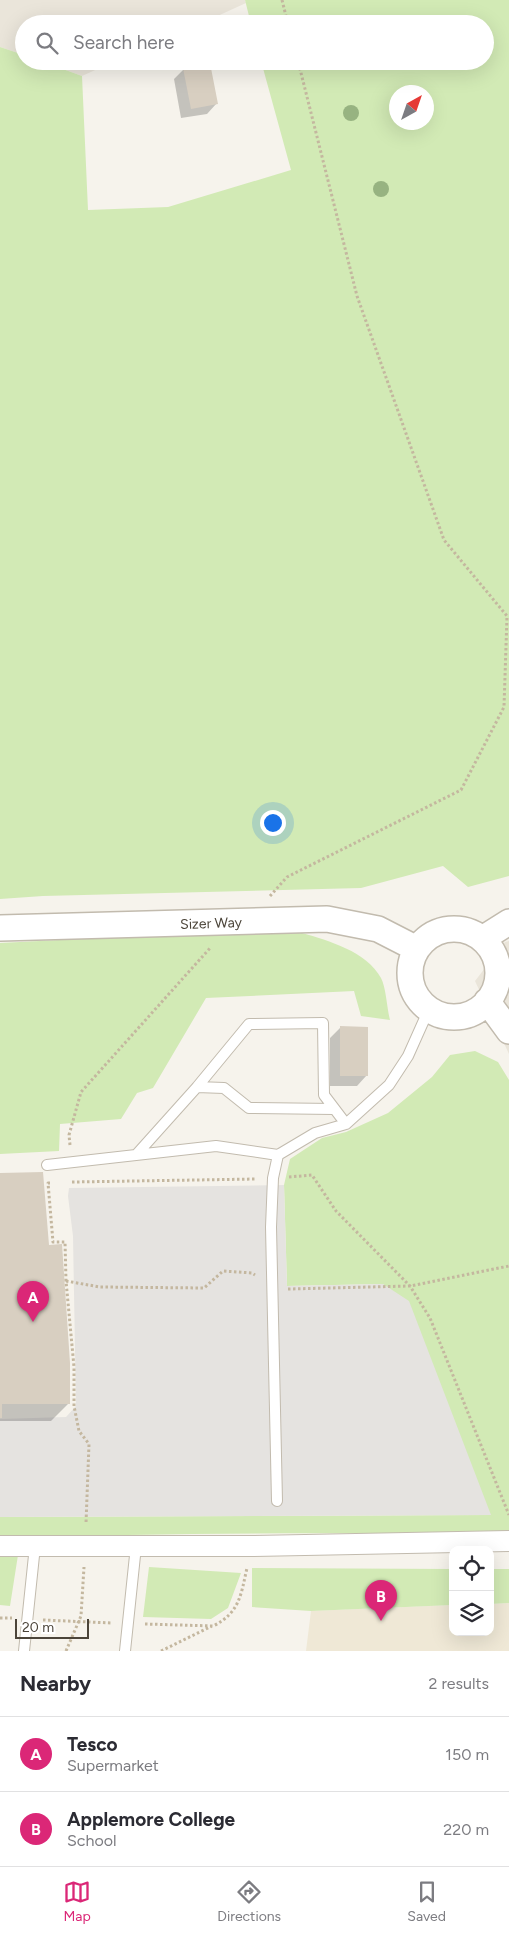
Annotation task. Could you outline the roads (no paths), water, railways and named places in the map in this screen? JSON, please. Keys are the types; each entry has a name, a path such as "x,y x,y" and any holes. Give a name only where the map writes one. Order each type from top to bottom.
{"street":[{"name":"Sizer Way","path":"0,928 327,919 378,929 417,949"},
{"path":"482,939 509,922"},
{"path":"455,928 469,932 482,939 491,949 497,962 498,976 495,989 487,1002 478,1010 466,1015 441,1014 429,1009 416,994 410,974 412,961 417,949 427,938 440,931 455,928"},
{"path":"487,1002 509,1031"},
{"path":"0,1546 509,1541"}],"lane":[{"path":"47,1165 70,1164 216,1146 278,1155 315,1133 346,1124 389,1085 408,1056 429,1009"},
{"path":"136,1155 250,1024 323,1024 324,1095 346,1124"},
{"path":"197,1087 224,1088 249,1108 334,1108"},
{"path":"277,1501 271,1228 273,1178 278,1155"},
{"path":"24,1651 34,1546"},
{"path":"125,1651 136,1546"}],"place":[{"name":"Tesco","path":"33,1322"},
{"name":"Applemore College","path":"381,1621"}]}
